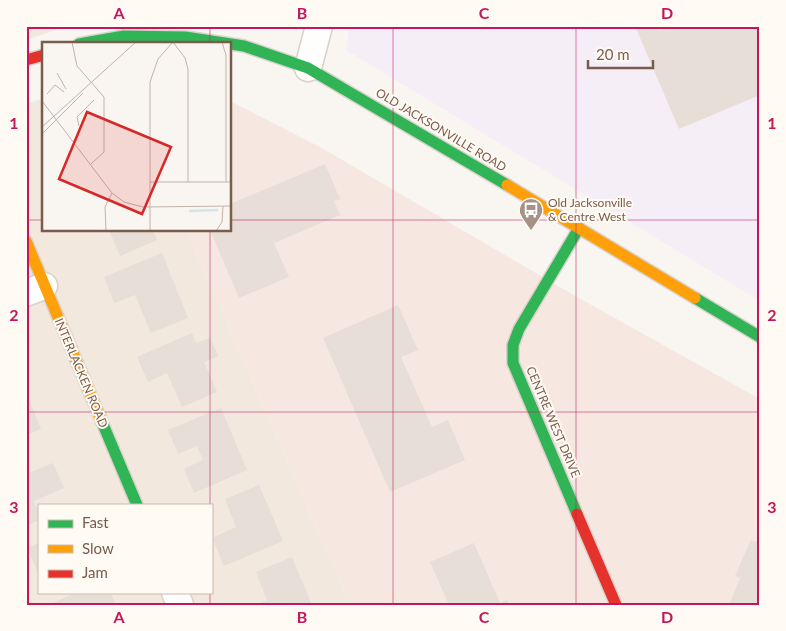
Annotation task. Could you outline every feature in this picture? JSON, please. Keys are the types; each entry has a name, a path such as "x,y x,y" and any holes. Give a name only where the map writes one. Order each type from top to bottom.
{"street":[{"path":"308,68 319,26"},
{"name":"OLD JACKSONVILLE ROAD","path":"90,42 124,36 185,37 218,42"},
{"name":"OLD JACKSONVILLE ROAD","path":"231,44 244,46 308,68 760,337"},
{"path":"26,60 42,56"},
{"name":"CENTRE WEST DRIVE","path":"579,228 519,329 513,345 513,363 616,605"},
{"name":"INTERLACKEN ROAD","path":"26,241 35,290 137,504"}],"shaded area":[{"path":"26,26 67,26 26,40"},
{"path":"349,26 760,26 760,301 346,50"},
{"path":"42,99 42,231 186,231 350,605 26,605 26,104"},
{"path":"231,102 320,147 570,293 760,399 760,605 350,605 186,231 231,231"}],"building":[{"path":"635,26 760,26 760,95 679,129"},
{"path":"325,164 340,199 334,201 340,215 274,243 289,277 239,298 210,231 231,231 231,204"},
{"path":"109,231 153,231 157,240 120,256"},
{"path":"162,253 188,318 151,333 135,295 114,303 104,277"},
{"path":"398,305 418,350 401,357 432,427 448,420 465,460 390,492 323,338"},
{"path":"192,333 196,343 210,338 218,356 204,362 217,392 182,407 167,373 148,382 137,357"},
{"path":"30,402 41,429 26,435 26,404"},
{"path":"221,408 247,470 194,493 184,469 203,460 197,446 178,454 168,430"},
{"path":"53,463 64,488 34,501 38,511 38,520 26,526 26,474"},
{"path":"259,485 283,541 224,566 212,538 236,527 225,499"},
{"path":"751,540 760,543 760,605 729,605 740,578 735,576"},
{"path":"38,543 38,573 27,548"},
{"path":"474,543 500,603 507,600 510,605 449,605 430,562"},
{"path":"292,557 312,605 256,605 267,600 256,572"},
{"path":"73,594 111,594 116,605 49,605"}],"traffic: fast":[{"path":"90,42 124,36 185,37 218,42"},
{"path":"231,44 244,46 308,68 507,185"},
{"path":"577,514 513,363 513,345 519,329 579,228"},
{"path":"695,298 760,337"},
{"path":"102,422 137,504"}],"traffic: slow":[{"path":"507,185 695,298"},
{"path":"26,241 102,422"}],"traffic: jam":[{"path":"26,60 42,56"},
{"path":"577,514 616,605"}],"place":[{"name":"Old Jacksonville & Centre West","path":"531,231"}]}
